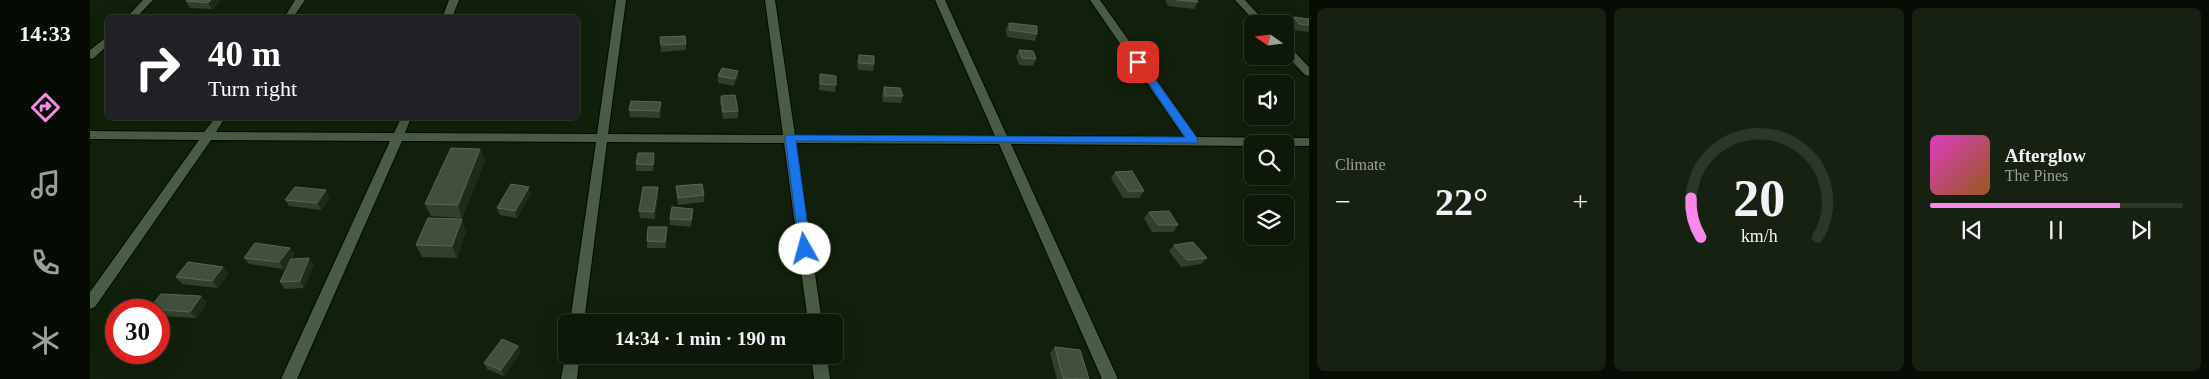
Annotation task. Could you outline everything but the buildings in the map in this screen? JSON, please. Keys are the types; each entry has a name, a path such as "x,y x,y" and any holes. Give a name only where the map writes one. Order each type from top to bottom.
{"street":[{"path":"133,15 148,0"},
{"path":"290,15 300,0"},
{"path":"448,15 454,0"},
{"path":"578,314 621,0"},
{"path":"770,0 813,314"},
{"path":"940,0 1110,379"},
{"path":"1095,0 1193,141"},
{"path":"1240,0 1254,15"},
{"path":"90,56 105,42"},
{"path":"1294,57 1309,73"},
{"path":"90,303 219,120"},
{"path":"289,379 405,120"},
{"path":"90,135 603,136 1309,142"},
{"path":"569,379 571,364"},
{"path":"820,364 822,379"}],"route":[{"path":"805,249 790,138 1193,141 1138,62"}]}
